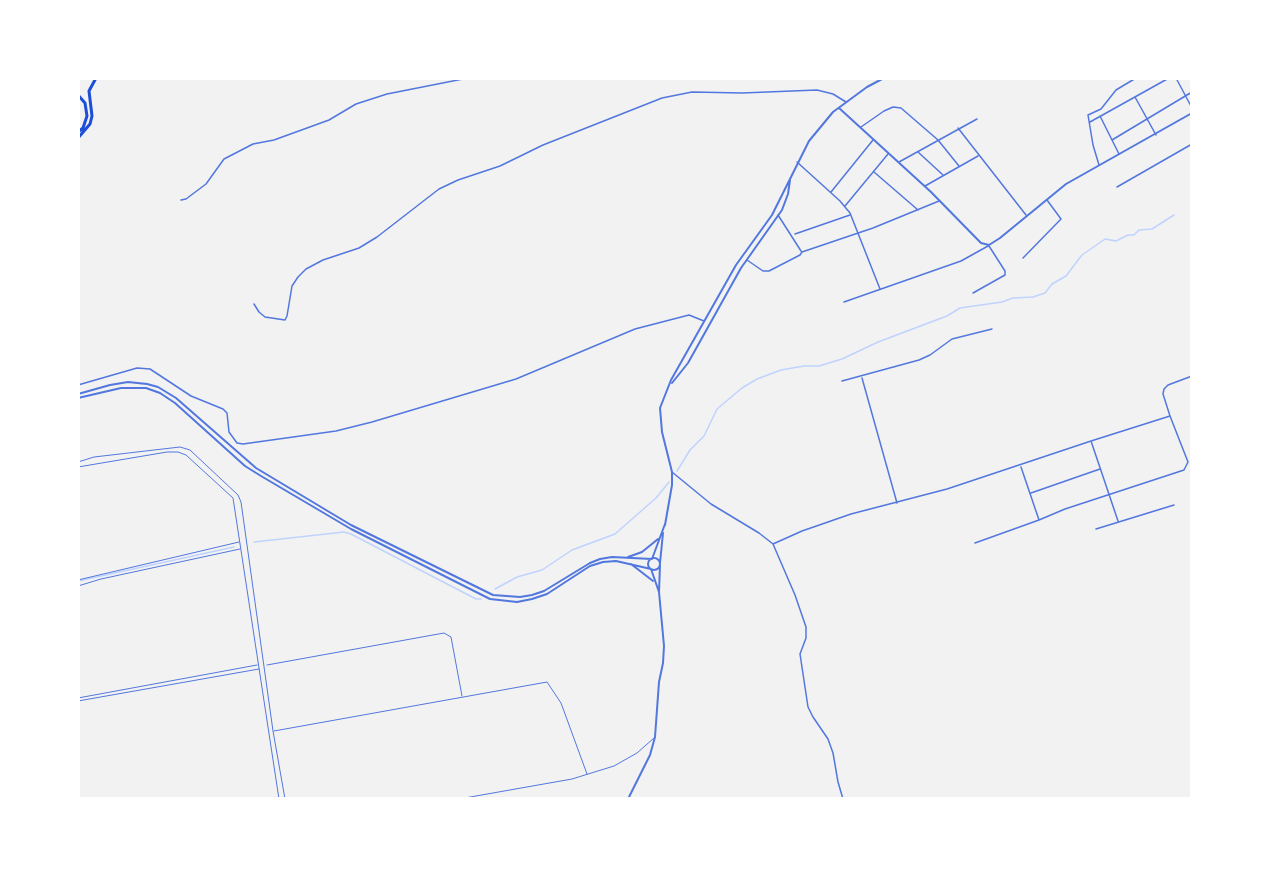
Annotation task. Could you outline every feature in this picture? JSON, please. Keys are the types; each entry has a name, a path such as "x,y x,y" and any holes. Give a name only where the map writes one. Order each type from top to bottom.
{"highway":[{"path":"78,138 90,124 92,116 89,91 96,78"},
{"path":"78,95 85,103 87,110 86,122 78,132"}],"street":[{"path":"180,200 186,199 206,184 224,159 253,144 274,140 329,120 356,104 370,99 468,78"},
{"path":"628,799 650,755 655,737 664,646 659,592 661,542 666,524 672,472 662,432 660,408 670,384 736,266 772,215 809,141 838,107 884,78"},
{"path":"1089,122 1168,78"},
{"path":"1180,78 1177,80 1192,108"},
{"path":"1099,165 1088,115 1101,109 1116,90 1134,79"},
{"path":"254,304 266,317 285,320 292,286 306,269 323,260 359,248 377,237 438,189 500,166 543,145 662,98 692,92 817,90 832,94 846,102"},
{"path":"1112,140 1192,92"},
{"path":"1135,97 1156,135"},
{"path":"838,107 925,186 981,243 989,245 1005,271 1005,275 972,293"},
{"path":"860,127 884,111 893,107 901,108 938,140 959,166"},
{"path":"844,302 961,261 993,243 1065,184 1192,113"},
{"path":"1100,116 1120,155"},
{"path":"898,162 977,119"},
{"path":"958,128 1027,216"},
{"path":"831,192 873,139"},
{"path":"1117,187 1192,144"},
{"path":"917,152 943,175"},
{"path":"845,206 889,153"},
{"path":"925,186 979,155"},
{"path":"797,162 831,192 851,215 880,290"},
{"path":"874,171 918,210"},
{"path":"670,384 688,363 747,260 778,215 788,194 790,177"},
{"path":"1023,258 1061,219 1046,199"},
{"path":"747,260 766,272 802,252 859,233 939,201"},
{"path":"778,215 802,252"},
{"path":"795,234 851,215"},
{"path":"78,385 137,368 150,369 191,396 227,413 229,432 237,443 243,444 336,431 372,422 516,379 635,329 689,315 705,321"},
{"path":"842,381 919,360 952,339 992,329"},
{"path":"975,543 1186,468 1188,462 1163,394 1164,388 1168,385 1192,376"},
{"path":"862,377 897,503"},
{"path":"78,394 128,382 158,387 176,398 256,468 351,525 493,595 513,597 544,591 600,559 657,559 660,564"},
{"path":"78,398 121,387 146,388 160,393 176,403 245,466 261,476 351,529 490,599 517,602 532,599 547,594 590,566 603,562 616,561 657,569 660,564"},
{"path":"773,544 851,514 897,503 1021,466 1170,416"},
{"path":"1091,441 1118,521"},
{"path":"1021,466 1039,520"},
{"path":"1030,493 1101,468"},
{"path":"672,472 711,504 773,544 806,627 806,638 800,654 808,707 828,739 843,799"},
{"path":"1096,529 1174,505"},
{"path":"659,592 649,564 666,524"},
{"path":"625,558 642,552 660,537"},
{"path":"629,563 654,582"}],"lane":[{"path":"78,462 94,457 180,447 190,450 235,491 241,502 273,731 285,799"},
{"path":"78,467 167,452 183,454 232,496 242,548 279,799"},
{"path":"78,580 241,542"},
{"path":"78,586 242,548"},
{"path":"265,665 444,633 451,637 463,696"},
{"path":"78,698 259,665"},
{"path":"78,701 260,669"},
{"path":"273,731 547,682 561,703 587,774"},
{"path":"459,799 572,779 614,766 636,753 655,737"}],"waterway":[{"path":"677,471 690,450 704,436 717,409 757,379 781,370 819,366 842,359 878,342 947,316 960,308 1002,302 1013,298 1033,297 1045,293 1052,284 1066,276 1082,255 1105,239 1116,241 1128,235 1134,235 1139,230 1152,229 1174,215"},
{"path":"495,589 517,577 542,570 572,550 615,534 656,498 669,482"},
{"path":"254,542 344,532 476,599 481,599"},
{"path":"78,581 234,547"}]}
